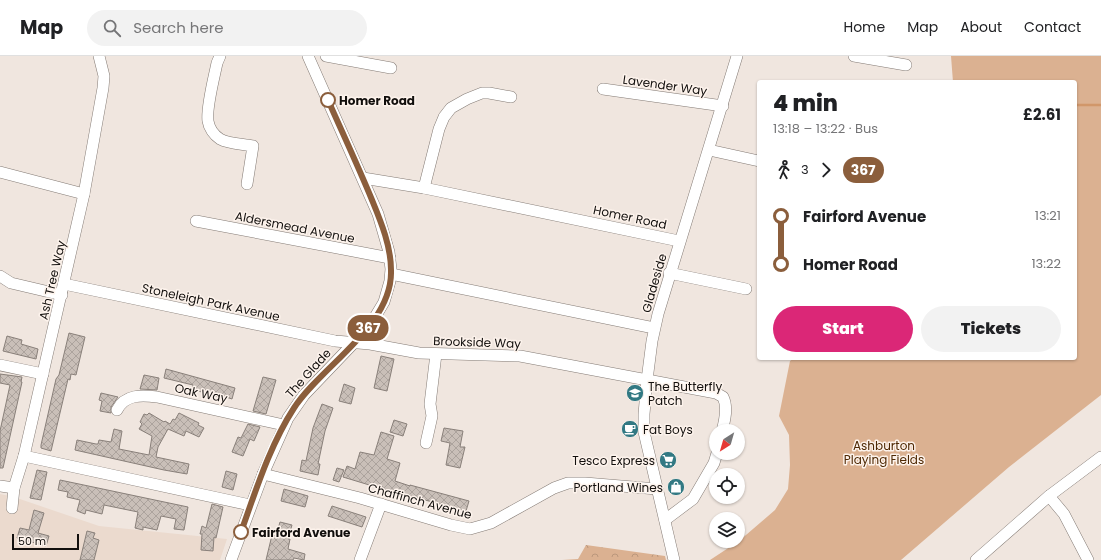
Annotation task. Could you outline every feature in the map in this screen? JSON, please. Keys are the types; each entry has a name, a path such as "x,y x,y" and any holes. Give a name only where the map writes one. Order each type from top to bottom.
{"street":[{"name":"Ash Tree Way","path":"12,508 14,488 24,456 84,194 104,88 104,76 98,56"},
{"path":"220,56 217,63 208,112 209,124 212,132 219,138 253,146 247,184"},
{"name":"The Glade","path":"231,560 250,505 284,425 304,395 365,332 378,313 388,291 391,274 390,258 382,226 363,178 308,56"},
{"path":"326,56 391,68"},
{"name":"Gladeside","path":"391,274 654,328 669,273 723,106 737,56"},
{"path":"854,56 906,65"},
{"name":"Lavender Way","path":"603,89 723,106"},
{"path":"424,188 439,129 444,117 451,108 462,101 482,93 512,97"},
{"path":"709,150 757,161"},
{"path":"0,172 84,194"},
{"name":"Homer Road","path":"363,178 424,188 679,241"},
{"name":"Aldersmead Avenue","path":"196,221 390,258"},
{"path":"669,273 746,289"},
{"name":"Stoneleigh Park Avenue","path":"0,276 11,283 63,289 335,341 354,343"},
{"path":"654,328 647,380 644,432 674,560"},
{"name":"Brookside Way","path":"354,343 370,344 409,353 520,356 721,395 725,406 724,424"},
{"path":"426,443 432,416 430,404 436,354"},
{"path":"0,365 43,374"},
{"name":"Oak Way","path":"117,410 123,402 138,395 157,397 284,425"},
{"path":"24,456 250,505"},
{"path":"976,560 1049,496 1101,457"},
{"path":"665,520 693,499 715,460"},
{"name":"Chaffinch Avenue","path":"263,474 381,504 458,527 470,529 490,523 554,488 568,483 657,489"},
{"path":"0,486 14,488"},
{"path":"1049,496 1064,514 1088,560"},
{"path":"360,560 381,504"}],"shaded area":[{"path":"0,494 14,497 99,526 227,539 220,560 0,560"}],"green space":[{"name":"Ashburton Playing Fields","path":"951,56 1101,56 1101,395 1009,467 901,560 710,560 728,548 745,548 745,536 775,510 788,489 790,465 789,435 779,416 791,360 1077,360 1077,80 953,80"},
{"path":"586,545 665,556 666,560 562,560 578,559"}],"building":[{"path":"69,333 85,337 76,375 71,374 70,380 68,379 51,451 41,448 41,445 56,379 59,375"},
{"path":"7,336 22,340 21,344 38,349 36,359 3,351"},
{"path":"381,356 394,359 387,391 374,388"},
{"path":"166,369 235,388 232,399 226,397 225,399 195,390 192,389 193,385 164,378"},
{"path":"0,374 22,377 3,468 0,468 0,431 10,385 0,383"},
{"path":"144,375 159,378 157,390 140,389"},
{"path":"263,377 276,380 266,414 253,411"},
{"path":"344,384 355,388 351,404 339,401"},
{"path":"101,393 118,397 111,407 111,413 100,411 102,401 99,400"},
{"path":"322,404 333,408 325,431 318,464 320,464 318,475 300,471 302,460 306,461 313,428"},
{"path":"149,413 170,424 173,419 175,420 179,413 199,423 198,425 204,428 199,437 186,431 184,436 168,429 158,447 156,457 189,464 187,474 75,450 77,440 96,444 98,444 99,440 111,442 114,429 122,431 119,449 149,455 152,436 139,429 142,424 140,422 144,414 147,415"},
{"path":"394,420 407,424 403,436 390,432"},
{"path":"248,424 260,427 254,441 250,439 243,456 232,452 238,437 241,438"},
{"path":"444,428 463,431 460,447 465,447 460,468 446,465 450,443 441,441"},
{"path":"381,432 394,436 387,459 400,463 395,481 469,501 466,511 399,494 343,477 347,466 355,469 360,452 374,455"},
{"path":"337,468 344,470 339,482 333,480"},
{"path":"37,470 47,472 41,500 30,498"},
{"path":"226,471 237,474 233,490 222,487"},
{"path":"60,480 188,507 184,530 174,529 176,519 161,516 157,530 143,527 143,530 135,528 138,512 104,505 102,514 86,510 85,514 77,511 80,500 67,497 68,492 58,490"},
{"path":"284,489 308,496 305,507 281,501"},
{"path":"212,504 223,507 216,538 214,537 213,551 201,550 202,534 200,534 202,526 206,528"},
{"path":"332,506 366,517 362,527 328,516"},
{"path":"34,510 44,513 38,533 49,536 46,546 17,538 20,528 29,530"},
{"path":"280,522 292,525 288,539 290,539 288,549 305,554 304,560 294,558 293,560 266,560 272,535 276,536"},
{"path":"87,531 95,533 93,538 99,540 94,560 80,560"}],"waterway":[{"path":"1077,105 1101,105"}],"bus line":[{"name":"367","path":"241,532 271,452 294,408 311,387 365,332 378,313 388,291 391,269 385,235 363,178 328,100"}],"place":[{"name":"Homer Road","path":"328,100"},
{"name":"The Butterfly Patch","path":"635,393"},
{"name":"Fat Boys","path":"630,429"},
{"name":"Tesco Express","path":"668,460"},
{"name":"Portland Wines","path":"676,487"},
{"name":"Fairford Avenue","path":"241,532"}]}
